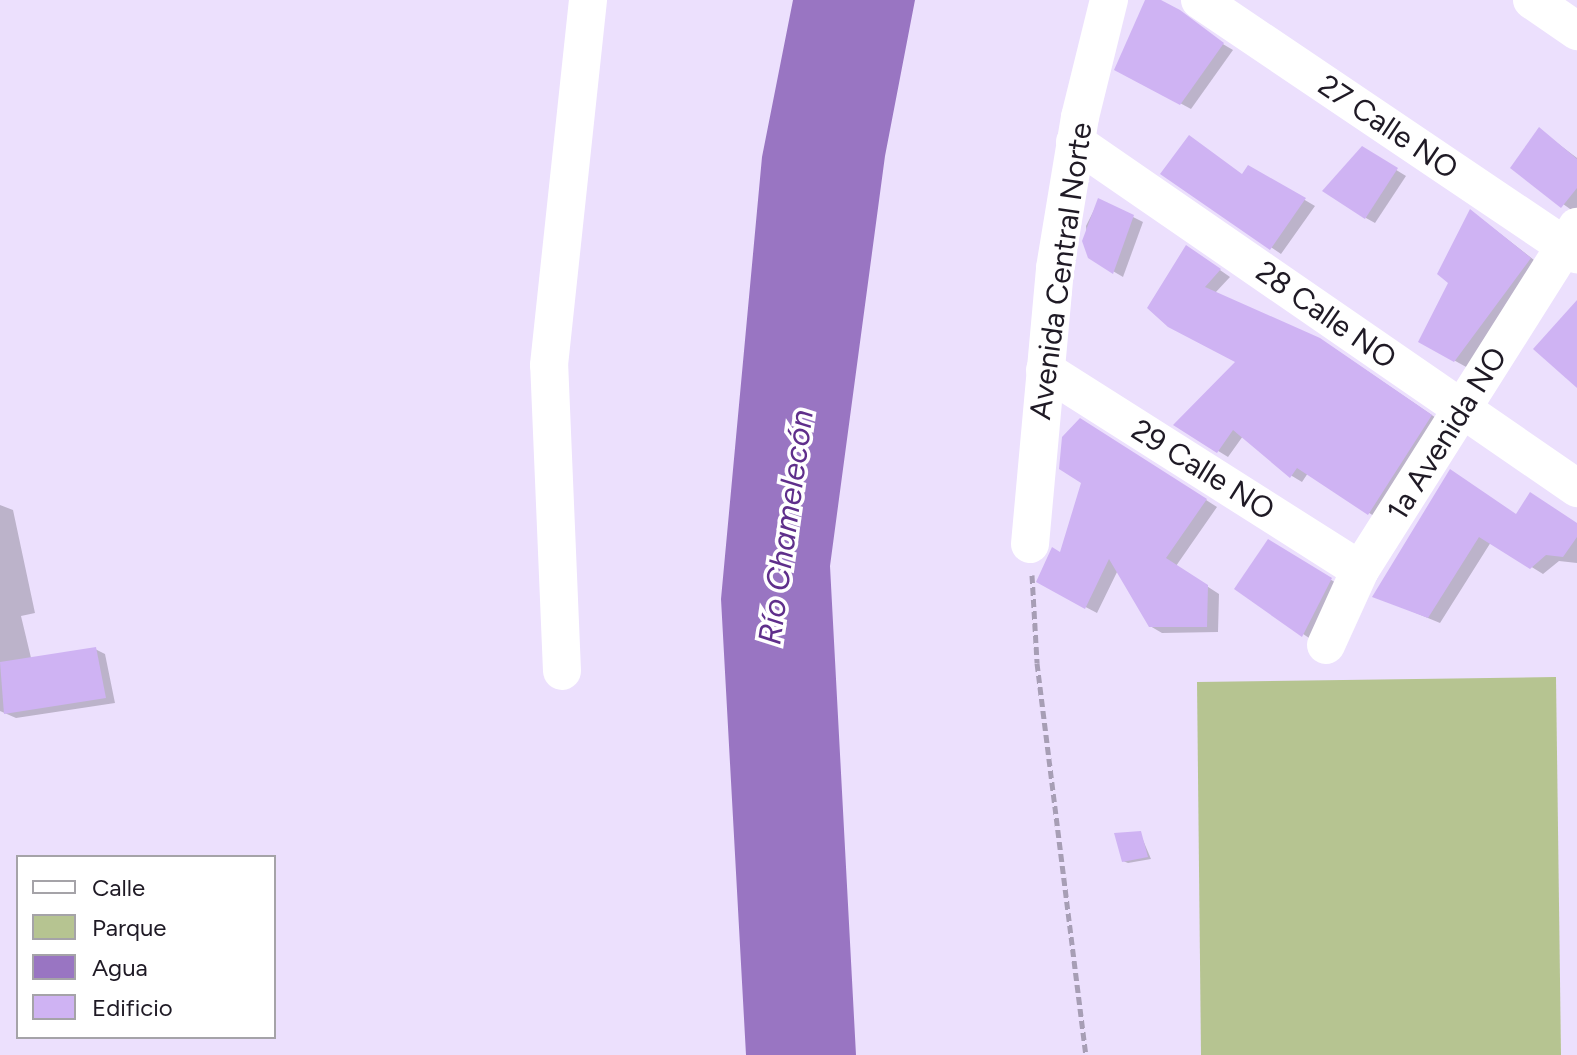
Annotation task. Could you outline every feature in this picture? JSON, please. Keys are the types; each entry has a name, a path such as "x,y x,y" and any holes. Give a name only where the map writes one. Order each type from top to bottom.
{"street":[{"path":"562,671 549,365 588,0"},
{"name":"Avenida Central Norte","path":"1030,544 1045,370 1075,142 1109,0"},
{"name":"27 Calle NO","path":"1200,0 1573,242"},
{"path":"1532,0 1577,31"},
{"name":"28 Calle NO","path":"1075,142 1577,488"},
{"name":"1a Avenida NO","path":"1326,645 1360,570 1573,242"},
{"name":"29 Calle NO","path":"1045,370 1360,570"}],"path":[{"path":"1030,544 1037,663 1086,1055"}],"green space":[{"path":"1556,677 1561,1055 1201,1055 1197,682"}],"water":[{"name":"Río Chamelecón","path":"793,0 915,0 885,156 830,566 856,1055 746,1055 721,599 762,157"}],"building":[{"path":"1145,0 1161,0 1180,10 1224,43 1180,105 1114,70"},
{"path":"1539,127 1577,159 1577,188 1561,208 1510,168"},
{"path":"1189,135 1242,174 1248,165 1306,198 1270,250 1160,174"},
{"path":"1362,146 1398,168 1365,219 1322,191"},
{"path":"1098,198 1134,215 1113,274 1088,258 1082,241"},
{"path":"1470,209 1531,258 1454,362 1418,342 1448,283 1437,274"},
{"path":"1186,245 1221,269 1205,287 1320,338 1432,415 1368,515 1297,468 1290,478 1233,430 1217,453 1173,425 1235,362 1168,327 1147,308"},
{"path":"1577,300 1577,388 1533,349"},
{"path":"1080,418 1207,499 1166,558 1208,585 1207,627 1149,627 1109,559 1085,609 1036,582 1052,547 1060,552 1081,483 1059,469 1062,437"},
{"path":"1450,469 1516,514 1530,492 1577,523 1577,537 1563,557 1546,555 1530,569 1479,537 1428,618 1372,597"},
{"path":"1268,539 1332,578 1302,637 1234,589"},
{"path":"96,647 106,698 4,714 0,662"},
{"path":"1141,831 1148,857 1122,862 1114,833"}]}
